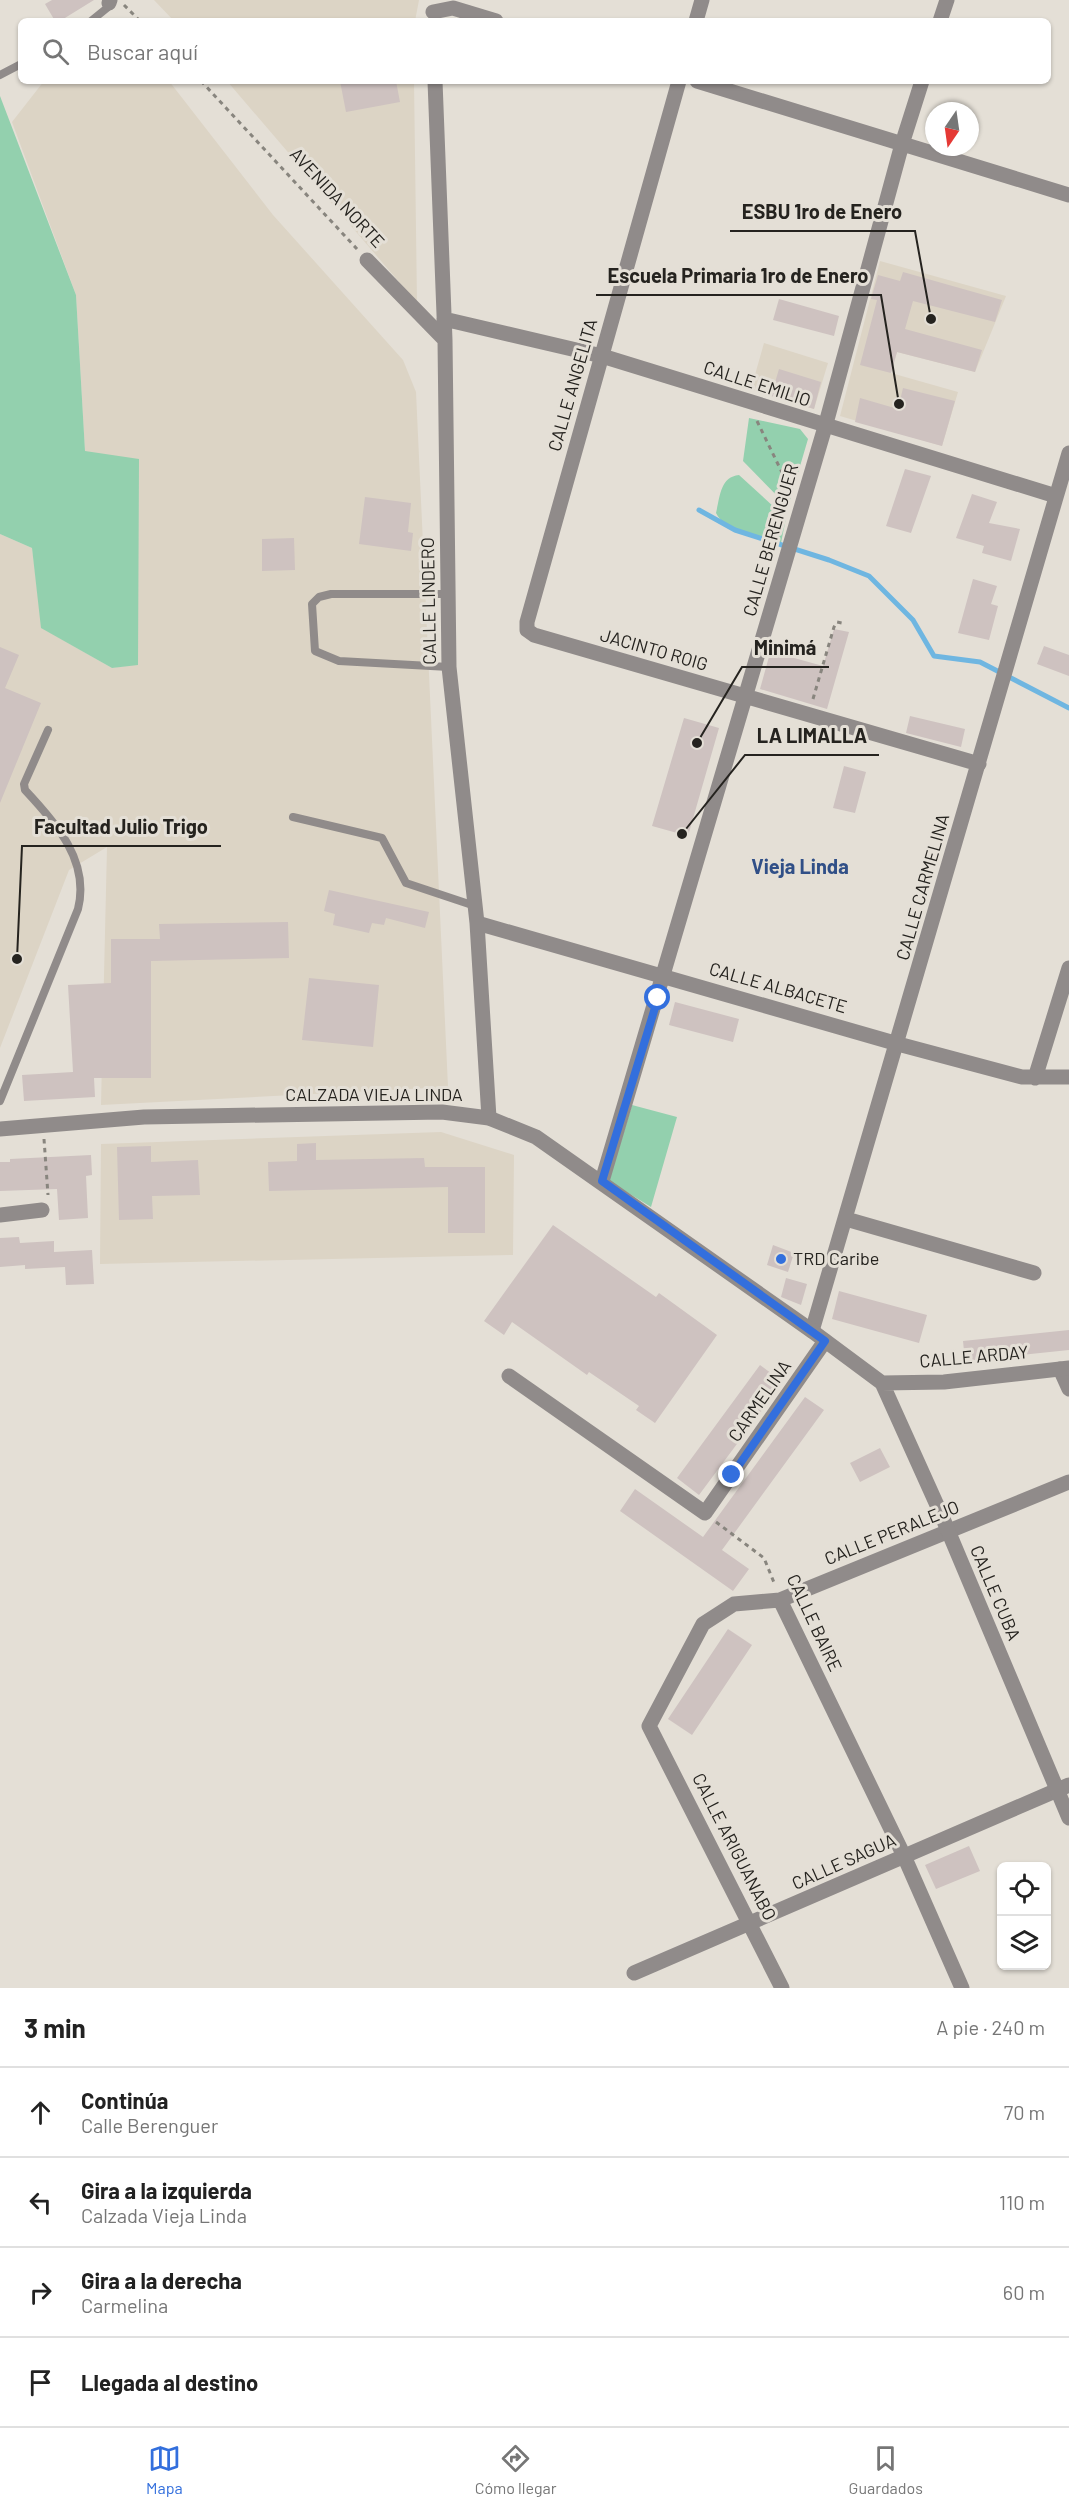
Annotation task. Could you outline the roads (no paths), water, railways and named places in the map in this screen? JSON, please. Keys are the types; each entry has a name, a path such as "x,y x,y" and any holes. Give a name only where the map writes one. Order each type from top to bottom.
{"street":[{"path":"697,18 702,0"},
{"path":"941,18 947,0"},
{"path":"433,11 455,4 489,18"},
{"name":"CALLE LINDERO","path":"435,84 445,340 449,667 477,923 489,1118"},
{"name":"CALLE ANGELITA","path":"527,630 527,622 678,84"},
{"path":"707,84 1069,195"},
{"name":"CALLE BERENGUER","path":"602,1181 665,975 825,427 920,84"},
{"name":"AVENIDA NORTE","path":"367,260 445,340"},
{"name":"CALLE EMILIO","path":"444,319 602,356 825,427 1056,496"},
{"name":"CALLE CARMELINA","path":"812,1331 898,1044 1069,453"},
{"name":"JACINTO ROIG","path":"527,630 534,635 746,698 979,764"},
{"name":"CALLE ALBACETE","path":"477,923 665,975 898,1044 1035,1078 1069,1077"},
{"path":"1035,1078 1069,968"},
{"name":"CALZADA VIEJA LINDA","path":"0,1129 144,1117 450,1112 489,1118 536,1137 602,1181 882,1383"},
{"path":"0,1215 42,1210"},
{"path":"846,1219 1034,1273"},
{"name":"CARMELINA","path":"509,1376 705,1513 825,1341"},
{"path":"1065,1369 1069,1389"},
{"name":"CALLE ARDAY","path":"882,1383 944,1382 1065,1369"},
{"name":"CALLE CUBA","path":"882,1383 1063,1788 1069,1818"},
{"name":"CALLE PERALEJO","path":"649,1726 703,1624 734,1604 780,1600 1069,1482"},
{"name":"CALLE BAIRE","path":"780,1600 904,1856 962,1988"},
{"name":"CALLE ARIGUANABO","path":"649,1726 752,1923 782,1988"},
{"name":"CALLE SAGUA","path":"634,1973 1063,1788"}],"lane":[{"path":"95,18 112,1"},
{"path":"0,75 18,66"},
{"path":"448,594 331,594 319,597 312,604 315,651 325,657 339,661 449,667"},
{"path":"0,1101 82,891 77,864 66,843 53,822 24,790 24,784 48,730"},
{"path":"293,817 382,838 406,883 475,906"}],"waterway":[{"path":"699,510 735,530 829,560 869,576 913,620 934,656 980,662 1069,708"}],"place":[{"name":"ESBU 1ro de Enero","path":"931,319"},
{"name":"Escuela Primaria 1ro de Enero","path":"899,404"},
{"name":"Minimá","path":"697,743"},
{"name":"LA LIMALLA","path":"682,834"},
{"name":"Facultad Julio Trigo","path":"17,959"},
{"name":"TRD Caribe","path":"781,1259"}],"district":[{"name":"Vieja Linda","path":"800,867"}]}
